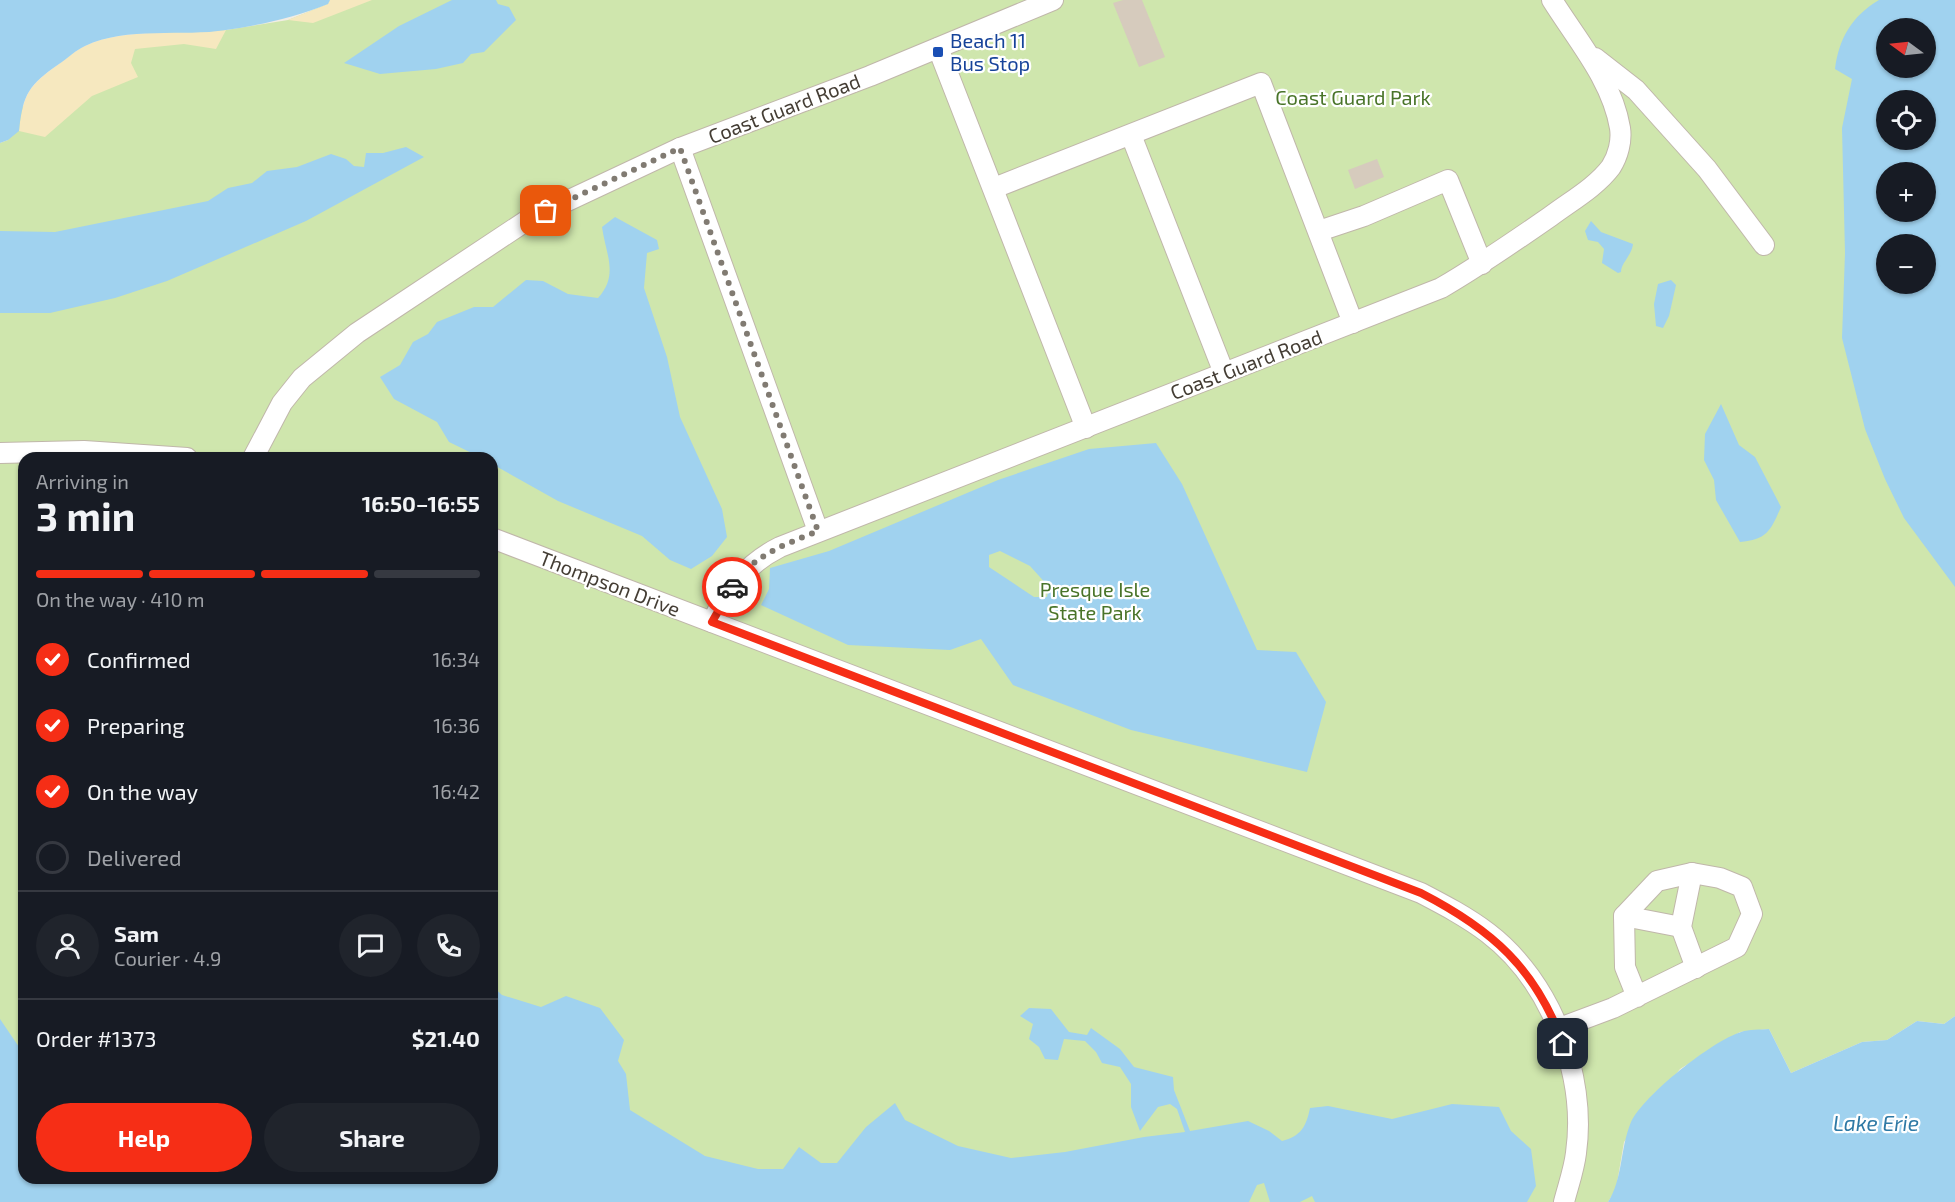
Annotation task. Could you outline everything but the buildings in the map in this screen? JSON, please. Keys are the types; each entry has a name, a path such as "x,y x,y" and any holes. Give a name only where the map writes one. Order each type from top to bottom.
{"street":[{"name":"Coast Guard Road","path":"256,452 282,402 302,378 357,333 529,219 680,148 938,48 1053,0"},
{"name":"Coast Guard Road","path":"712,622 742,572 759,557 818,531 1441,288 1482,264 1599,180 1618,151 1620,130 1613,100 1586,51 1552,0"},
{"path":"938,48 1086,428"},
{"path":"1586,51 1636,90 1707,169 1764,245"},
{"path":"994,188 1261,83 1353,323"},
{"path":"1131,135 1224,374"},
{"path":"680,148 818,531"},
{"path":"1319,231 1364,216 1448,180 1482,264"},
{"path":"42,452 99,452"},
{"path":"0,453 18,453"},
{"name":"Thompson Drive","path":"498,540 1421,893 1469,919 1509,952 1538,990 1557,1029 1574,1086 1577,1134 1576,1154 1564,1202"},
{"path":"1557,1029 1637,997 1737,947 1752,914 1742,887 1720,878 1692,873 1657,881 1624,916 1625,967 1637,997"},
{"path":"1692,873 1681,927 1696,968"},
{"path":"1624,916 1681,927"}],"green space":[{"name":"Presque Isle State Park","path":"330,0 1955,0 1955,1016 1944,1024 1917,1021 1887,1040 1862,1042 1791,1073 1769,1029 1740,1032 1680,1069 1624,1142 1616,1189 1608,1202 0,1202 0,143 8,140 22,107 162,32 226,30 288,20 328,4"}],"sand":[{"path":"330,0 372,0 313,23 288,20 328,4"},
{"path":"226,30 216,49 184,44 135,49 131,63 138,77 92,96 45,137 19,131 23,108 34,85 49,71 85,46 118,36"}],"water":[{"path":"0,0 330,0 328,4 303,13 252,26 209,32 119,36 85,46 34,84 23,107 19,131 0,143"},
{"path":"452,0 496,0 498,4 509,7 516,20 484,52 471,54 463,63 436,69 380,74 344,63 399,26"},
{"path":"1879,0 1955,0 1955,587 1904,518 1885,479 1865,429 1842,338 1845,253 1842,128 1852,79 1835,69 1840,47 1848,29 1861,13"},
{"path":"406,147 424,157 306,221 167,281 115,298 50,313 0,313 0,231 55,232 208,201 228,188 252,183 267,171 297,167 331,154 346,159 354,166 364,167 366,153 383,153"},
{"path":"615,217 657,240 659,249 647,253 644,288 667,357 680,417 722,509 727,537 712,556 691,569 670,560 642,536 558,501 498,467 498,452 470,452 449,442 437,422 394,399 380,377 400,365 413,342 428,334 437,322 474,307 493,307 526,280 543,281 568,294 598,298 610,273 602,227"},
{"path":"1591,221 1601,232 1633,244 1621,272 1618,273 1602,263 1604,249 1598,242 1588,240 1585,231"},
{"path":"1671,280 1676,285 1669,316 1663,328 1656,326 1654,304 1658,284"},
{"path":"1721,404 1739,445 1755,457 1781,507 1771,528 1762,536 1749,541 1740,542 1716,500 1714,480 1704,460 1705,434"},
{"path":"1156,443 1182,484 1257,650 1296,652 1326,702 1307,772 1131,730 1013,685 981,639 950,650 848,645 761,605 769,589 770,568 829,551 998,480 1089,449","holes":["1000,551 1030,566 1049,587 1047,597 1034,597 989,567 989,555"]},
{"path":"498,991 502,995 541,1007 566,996 600,1008 624,1040 618,1061 626,1074 630,1110 705,1156 758,1169 783,1169 799,1147 821,1163 837,1163 866,1127 895,1103 905,1120 958,1146 1011,1158 1065,1152 1144,1137 1185,1132 1177,1109 1170,1104 1158,1107 1140,1131 1131,1107 1131,1084 1120,1067 1102,1063 1096,1052 1085,1041 1064,1039 1058,1060 1045,1059 1039,1047 1029,1039 1033,1024 1020,1016 1029,1008 1051,1009 1069,1032 1087,1035 1091,1028 1120,1049 1134,1067 1173,1077 1174,1090 1190,1131 1248,1121 1269,1131 1282,1141 1302,1130 1310,1108 1328,1106 1392,1119 1452,1104 1499,1107 1511,1131 1531,1149 1536,1186 1527,1202 1315,1202 1312,1196 1300,1202 1270,1202 1264,1183 1257,1185 1249,1202 0,1202 0,1019 18,1046 18,1184 498,1184"},
{"name":"Lake Erie","path":"1955,1016 1955,1202 1608,1202 1616,1183 1627,1132 1638,1111 1680,1070 1728,1037 1744,1031 1769,1029 1791,1073 1862,1042 1887,1040 1917,1021 1944,1024"}],"way so far":[{"path":"546,211 680,148 818,531 759,557 742,572 732,587"}],"place":[{"name":"Beach 11 Bus Stop","path":"938,52"}],"route":[{"path":"732,587 712,622 1421,893 1446,906 1490,934 1509,952 1538,990 1563,1044"}],"park label":[{"name":"Coast Guard Park","path":"1353,97"}]}
